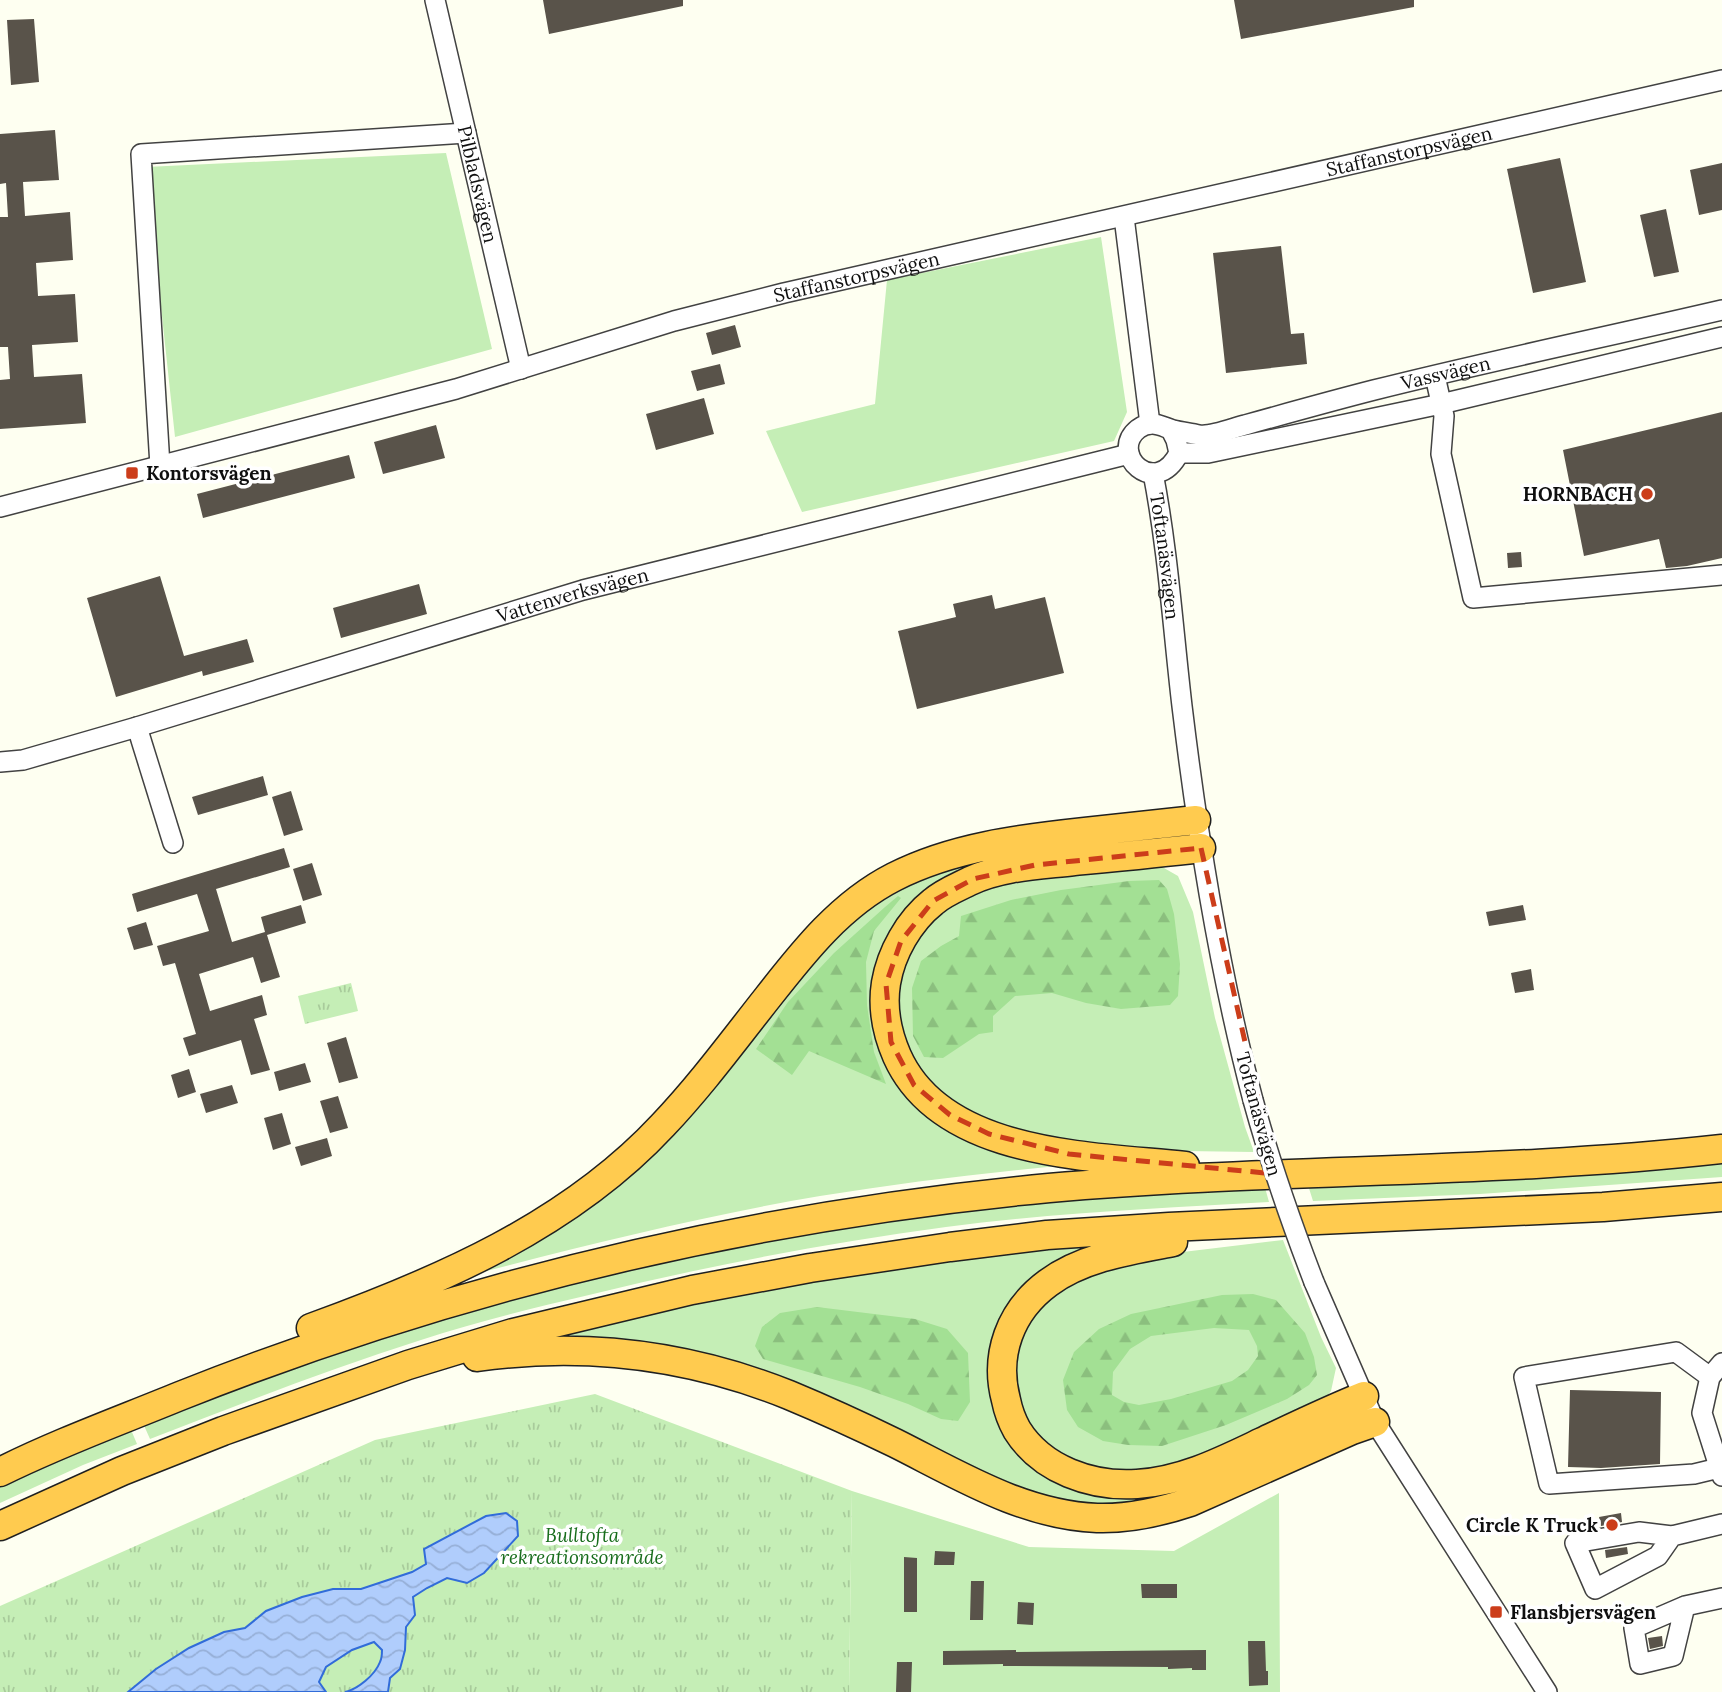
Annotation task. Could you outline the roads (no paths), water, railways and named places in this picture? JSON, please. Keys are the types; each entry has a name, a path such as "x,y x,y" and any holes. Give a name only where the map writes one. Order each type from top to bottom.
{"highway":[{"path":"4,1470 80,1425 149,1391 426,1282 500,1247 548,1219 611,1173 646,1142 702,1080 815,940 847,908 891,878 935,859 987,846 1065,834 1196,820"},
{"path":"1201,848 1002,871 973,879 953,889 933,901 901,941 891,963 886,984 886,1023 898,1058 914,1085 925,1097 950,1115 989,1134 1069,1154 1261,1174"},
{"path":"4,1470 206,1386 317,1346 450,1303 592,1264 791,1223 907,1205 1049,1188 1261,1174 1479,1166 1668,1155 1722,1149"},
{"path":"0,1526 122,1471 408,1365 513,1333 692,1290 810,1268 1047,1235 1603,1207 1722,1197"},
{"path":"1364,1396 1192,1473 1167,1480 1111,1484 1088,1480 1065,1471 1047,1460 1017,1430 1003,1390 1004,1347 1010,1329 1033,1296 1069,1270 1090,1262 1172,1242 1332,1228 1424,1216"},
{"path":"302,1403 403,1372 498,1354 590,1350 618,1352 671,1360 749,1381 850,1422 1001,1496 1046,1510 1096,1518 1139,1516 1190,1502 1375,1422"}],"street":[{"name":"Pilbladsvägen","path":"435,0 521,369"},
{"name":"Staffanstorpsvägen","path":"0,507 456,389 674,321 784,293 1722,80"},
{"path":"160,466 141,154 466,133"},
{"path":"1124,217 1150,424"},
{"name":"Vassvägen","path":"1171,430 1204,436 1374,390 1722,310"},
{"name":"Vassvägen","path":"1179,453 1208,453 1441,404 1722,337"},
{"path":"1434,376 1444,416 1441,454 1473,598 1722,575"},
{"path":"1150,424 1171,430 1179,453 1169,467 1153,474 1135,466 1129,454 1132,436 1150,424"},
{"name":"Vattenverksvägen","path":"0,762 23,760 137,727 583,590 1129,454"},
{"name":"Toftanäsvägen","path":"1153,474 1196,820 1219,948 1267,1152 1314,1282 1375,1422 1547,1692"},
{"path":"137,727 173,843"},
{"name":"Vattenverksvägen","path":"0,773 23,760"},
{"path":"1676,1352 1716,1370 1702,1413 1721,1472 1549,1484 1524,1377 1676,1352"},
{"path":"1672,1536 1658,1556 1595,1589 1575,1543 1639,1532 1672,1536 1722,1524"},
{"path":"1685,1606 1722,1598"}],"water":[{"path":"506,1513 517,1521 518,1536 484,1573 467,1583 447,1578 413,1597 415,1615 406,1627 405,1650 400,1669 390,1678 388,1692 345,1692 366,1681 378,1667 382,1650 374,1642 352,1650 326,1667 319,1682 326,1692 128,1692 156,1669 189,1648 224,1632 245,1628 266,1611 302,1597 333,1589 361,1589 412,1572 426,1564 424,1549 486,1516"}],"place":[{"name":"Kontorsvägen","path":"132,473"},
{"name":"HORNBACH","path":"1647,494"},
{"name":"Circle K Truck","path":"1612,1525"},
{"name":"Flansbjersvägen","path":"1496,1612"}],"park label":[{"name":"Bulltofta rekreationsområde","path":"582,1546"}]}
